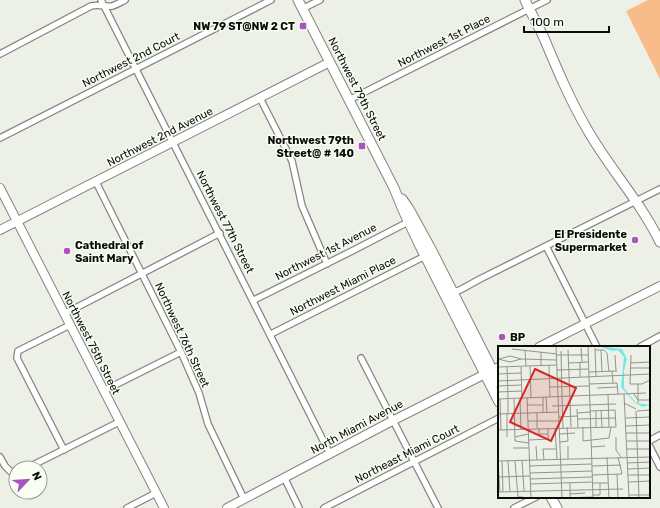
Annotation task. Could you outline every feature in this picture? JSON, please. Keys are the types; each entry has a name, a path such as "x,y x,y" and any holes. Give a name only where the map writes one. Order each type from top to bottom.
{"main road":[{"name":"Northwest 79th Street","path":"298,0 394,188 424,256 492,371"},
{"path":"525,0 543,36 560,77 585,126 647,217 660,242"},
{"name":"Northwest 79th Street","path":"394,188 409,208 492,371"},
{"path":"424,256 448,288 453,292"},
{"path":"492,371 498,381"},
{"path":"492,371 498,398"},
{"path":"552,498 557,508"}],"street":[{"path":"0,54 91,6 103,3 114,5 125,0"},
{"name":"Northwest 2nd Court","path":"0,138 271,0"},
{"path":"302,9 320,0"},
{"name":"Northwest 1st Place","path":"349,100 547,0"},
{"name":"Northwest 77th Street","path":"103,3 254,300 330,454"},
{"name":"Northwest 2nd Avenue","path":"0,230 330,62"},
{"path":"260,98 292,160 302,206 327,264"},
{"name":"Northwest 76th Street","path":"96,182 181,352 199,393 208,424 244,499"},
{"name":"Northwest 75th Street","path":"0,188 164,508"},
{"path":"453,292 460,290 660,189"},
{"name":"Northwest 1st Avenue","path":"254,300 408,222"},
{"path":"64,314 220,233"},
{"path":"546,246 596,346"},
{"name":"Northwest Miami Place","path":"270,334 424,256"},
{"path":"541,346 660,286"},
{"path":"64,450 17,358 18,351 70,325"},
{"path":"642,346 660,336"},
{"path":"103,391 181,352"},
{"path":"361,358 438,508"},
{"name":"North Miami Avenue","path":"227,508 394,420 492,371"},
{"name":"Northeast Miami Court","path":"324,508 498,419"},
{"path":"43,460 119,422"},
{"path":"650,440 660,435"},
{"path":"650,447 660,467"},
{"path":"0,457 8,468"},
{"path":"284,477 300,508"},
{"path":"127,508 156,493"},
{"path":"514,508 534,498"}],"shaded area":[{"path":"648,0 660,0 660,79 626,11"}],"place":[{"name":"NW 79 ST@NW 2 CT","path":"303,26"},
{"name":"Northwest 79th Street@ # 140","path":"362,146"},
{"name":"El Presidente Supermarket","path":"635,240"},
{"name":"Cathedral of Saint Mary","path":"67,251"},
{"name":"BP","path":"502,337"}]}
